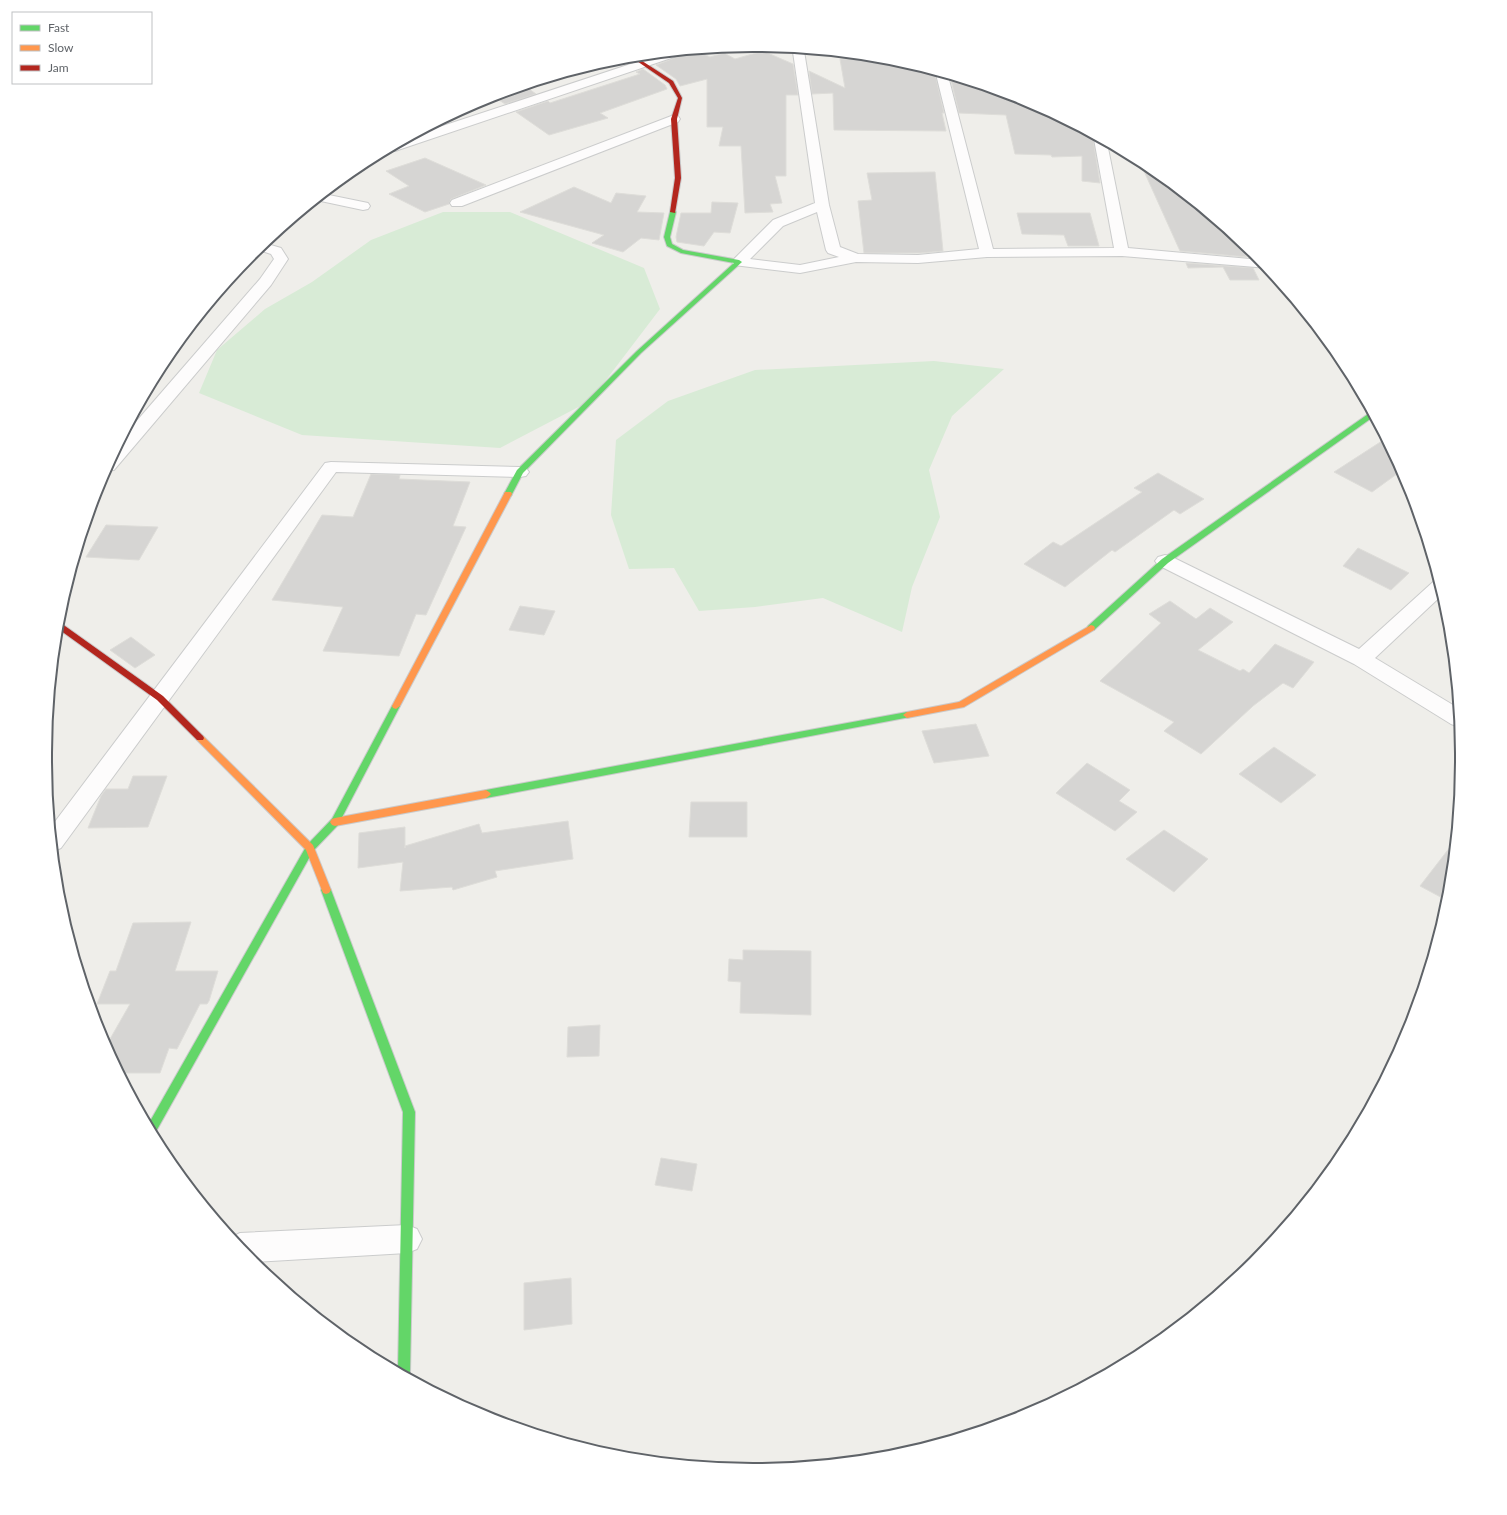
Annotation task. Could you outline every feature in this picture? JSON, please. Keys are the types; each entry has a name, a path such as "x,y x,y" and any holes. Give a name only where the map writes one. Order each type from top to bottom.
{"street":[{"path":"802,54 822,205 833,250 857,258"},
{"path":"414,140 660,58"},
{"path":"639,62 671,82 680,98 674,119 678,178 674,207 667,237 669,245 681,251 739,262 800,268 857,258 918,259 987,253 1122,252 1257,264"},
{"path":"943,78 987,253"},
{"path":"457,203 674,119"},
{"path":"1101,144 1122,252"},
{"path":"325,198 362,206"},
{"path":"154,1125 310,848 336,822 520,472 639,352 739,262 778,223 822,205"},
{"path":"120,452 266,282 281,259 276,252 266,248"},
{"path":"336,822 961,705 1092,627 1165,561 1368,417"},
{"path":"57,837 331,467 520,472"},
{"path":"1165,561 1361,659 1453,716"},
{"path":"1361,659 1435,590"},
{"path":"63,628 160,698 310,848 409,1112 404,1370"},
{"path":"248,1248 407,1239"}],"green space":[{"path":"443,212 510,212 644,268 660,309 590,401 500,448 302,435 199,393 217,350 265,309 312,282 371,240"},
{"path":"934,361 1004,369 952,416 929,470 940,517 912,587 902,632 823,598 755,607 699,611 674,568 629,569 611,515 616,440 668,401 755,370"}],"building":[{"path":"759,52 767,53 793,64 798,95 786,95 786,176 775,176 782,203 770,204 773,212 745,213 741,146 719,146 723,127 707,127 707,79 680,86 676,79 656,65 678,57 704,54 710,57 725,53 735,59"},
{"path":"840,59 851,59 890,65 935,76 944,113 942,113 946,131 834,130 833,93 812,94 809,71 845,88"},
{"path":"643,69 665,85 667,89 600,113 608,118 549,135 516,112 548,101 550,103 640,74 636,72"},
{"path":"951,81 979,89 1022,105 1064,124 1093,140 1100,183 1082,181 1082,156 1052,157 1051,155 1015,154 1006,115 959,113"},
{"path":"529,89 536,94 505,104 499,100"},
{"path":"425,158 486,185 451,199 449,204 425,212 389,194 409,186 386,171"},
{"path":"1144,171 1181,197 1216,226 1244,252 1247,257 1180,251"},
{"path":"935,172 943,251 920,253 864,253 858,201 872,200 867,173"},
{"path":"574,187 611,203 616,193 646,196 637,212 664,213 659,240 641,238 623,252 592,243 604,235 520,212"},
{"path":"712,202 738,203 730,233 714,232 704,246 677,242 676,237 681,213 711,213"},
{"path":"1017,213 1090,213 1099,246 1068,246 1064,235 1022,234"},
{"path":"1186,263 1253,268 1259,280 1230,280 1223,267 1188,268"},
{"path":"1382,441 1397,474 1372,492 1334,472"},
{"path":"1158,473 1204,499 1180,514 1174,510 1115,552 1112,550 1065,587 1024,564 1053,542 1061,546 1142,492 1134,488"},
{"path":"371,474 400,475 399,479 470,482 453,526 466,527 426,615 416,614 399,656 323,651 343,607 272,600 322,515 353,517"},
{"path":"106,525 158,527 139,560 86,557"},
{"path":"1358,548 1409,573 1391,590 1343,566"},
{"path":"1170,601 1196,619 1210,608 1233,622 1198,650 1240,671 1243,669 1249,673 1275,644 1314,662 1293,688 1283,683 1253,706 1201,754 1164,731 1174,722 1100,681 1161,623 1149,614"},
{"path":"520,606 555,611 544,635 509,630"},
{"path":"131,637 155,655 135,668 110,650"},
{"path":"976,724 989,756 934,763 922,731"},
{"path":"1274,747 1316,775 1281,803 1239,774"},
{"path":"1087,763 1130,790 1119,801 1137,812 1115,831 1056,793"},
{"path":"133,776 167,776 148,827 88,828 101,796 106,789 128,789"},
{"path":"691,802 747,802 747,837 689,837"},
{"path":"568,821 573,859 495,871 497,877 453,890 452,887 400,891 403,862 358,868 359,833 405,827 405,846 479,824 482,833"},
{"path":"1164,830 1208,859 1174,892 1126,859"},
{"path":"1449,848 1442,898 1420,886"},
{"path":"191,922 175,971 218,971 209,1001 207,1004 200,1004 177,1049 169,1048 160,1073 125,1073 109,1040 130,1004 97,1004 110,971 116,971 133,923"},
{"path":"743,950 811,951 811,1015 740,1013 741,982 728,981 729,959 743,960"},
{"path":"600,1025 599,1056 567,1057 568,1027"},
{"path":"661,1158 697,1164 692,1191 655,1185"},
{"path":"571,1278 572,1324 524,1330 524,1283"}],"traffic: fast":[{"path":"508,494 520,472 639,352 739,262 681,251 669,245 667,237 673,212"},
{"path":"1091,628 1165,561 1368,417"},
{"path":"154,1125 310,848 335,822 396,706"},
{"path":"486,794 907,715"},
{"path":"326,890 409,1112 404,1370"}],"traffic: slow":[{"path":"396,706 508,494"},
{"path":"907,715 961,705 1091,628"},
{"path":"200,738 310,848 326,890"},
{"path":"335,822 486,794"}],"traffic: jam":[{"path":"640,61 671,82 680,98 674,119 678,178 673,212"},
{"path":"63,628 160,698 200,738"}]}
